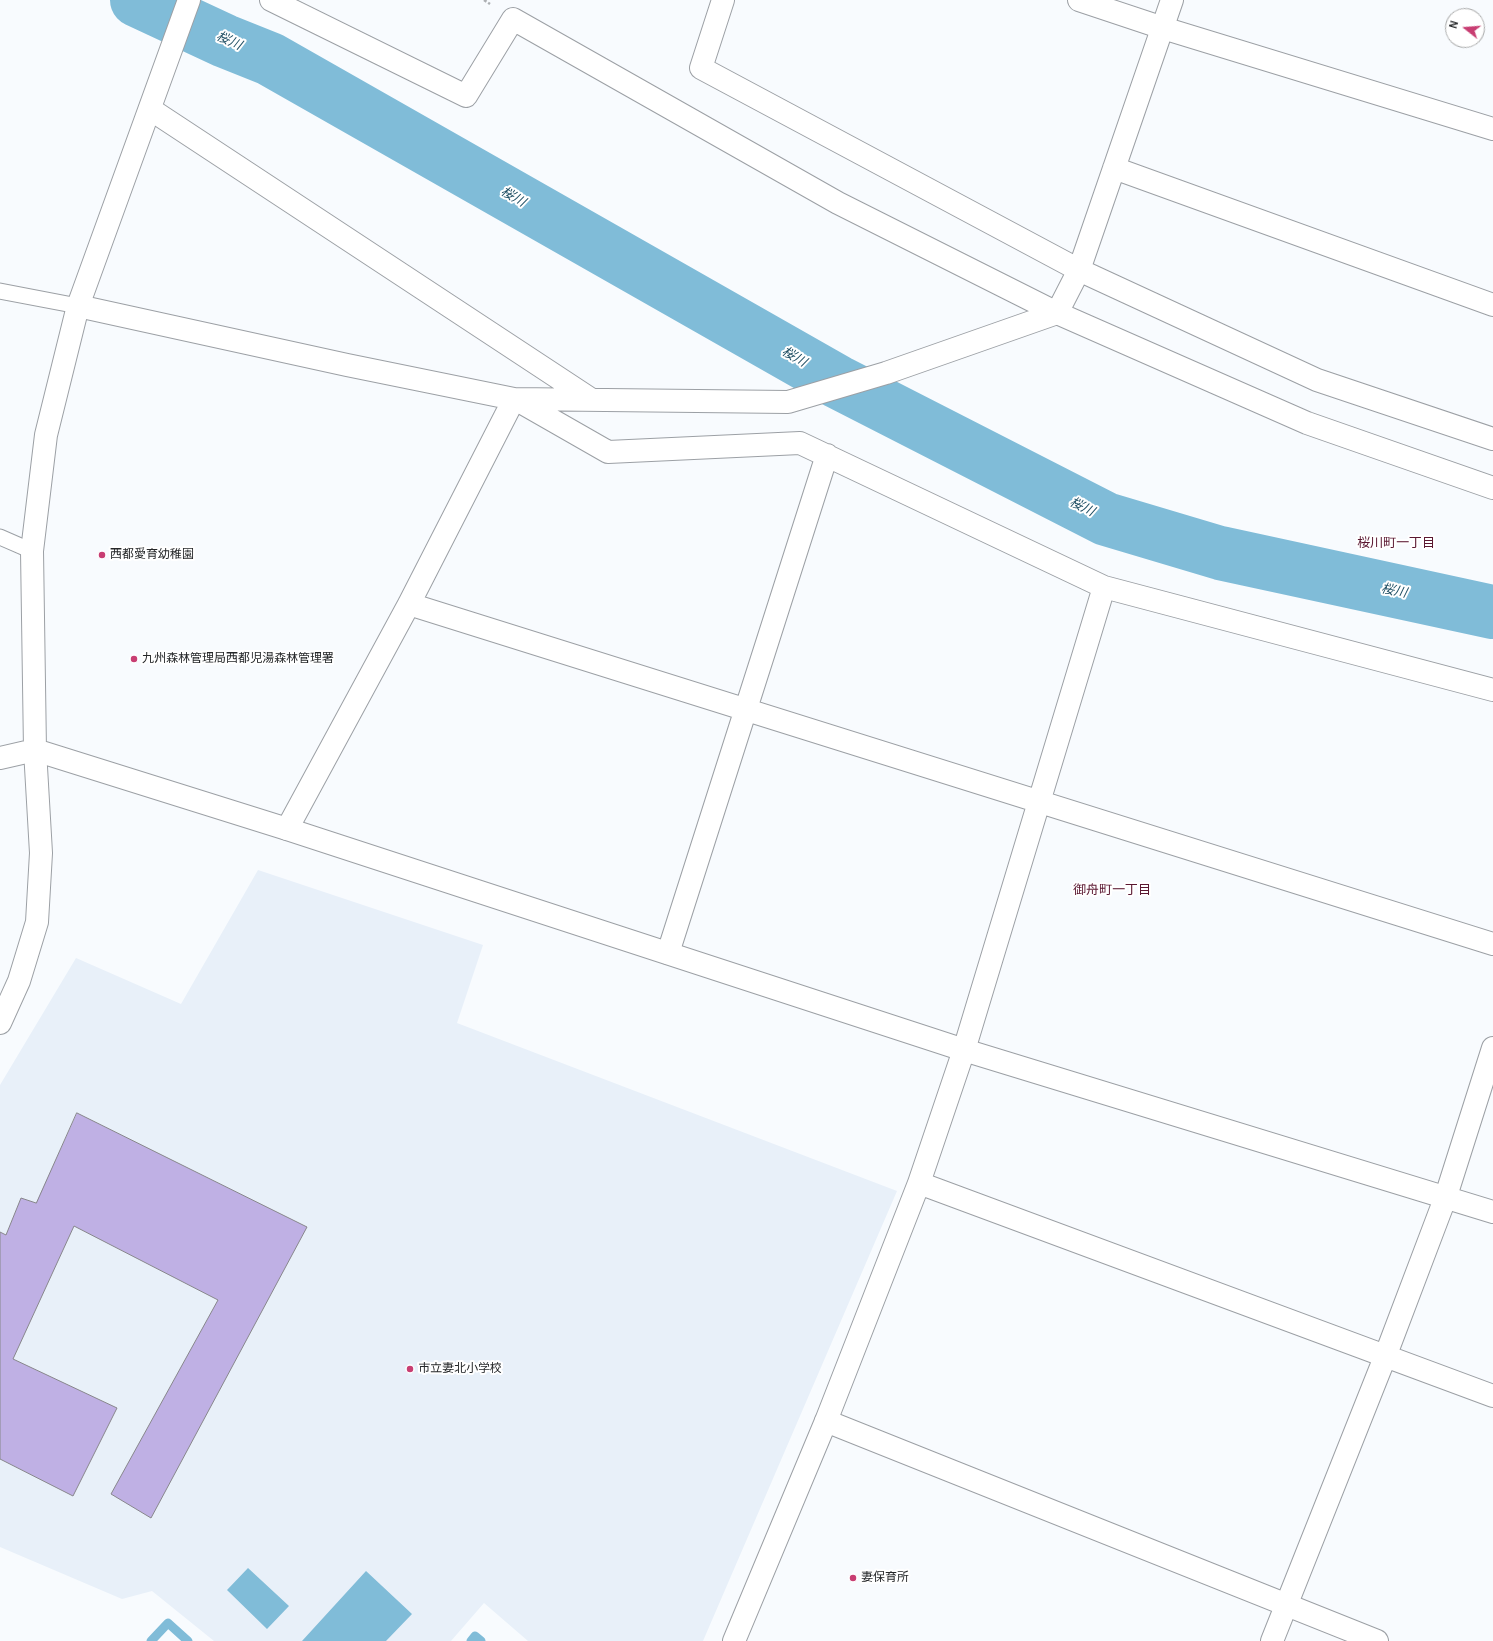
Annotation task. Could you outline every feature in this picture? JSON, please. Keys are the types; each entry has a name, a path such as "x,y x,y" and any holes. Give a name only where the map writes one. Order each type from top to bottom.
{"street":[{"path":"0,1023 20,981 36,922 41,853 35,750 32,551 46,435 78,306 189,0"},
{"path":"272,0 466,96 513,19 838,203 1057,312 1307,423 1493,488"},
{"path":"723,0 701,68 1079,270 1317,380 1493,439"},
{"path":"1079,0 1163,28 1492,127"},
{"path":"78,306 339,363 514,399 788,402 886,373 1057,312 1079,270 1172,0"},
{"path":"150,109 592,400"},
{"path":"1114,168 1493,305"},
{"path":"514,399 608,452 800,443 1104,587 1493,690"},
{"path":"287,829 409,604 514,399"},
{"path":"668,953 827,455"},
{"path":"734,1641 826,1421 919,1183 964,1050 1104,587"},
{"path":"409,604 1493,944"},
{"path":"0,758 35,750 287,829 964,1050 1446,1196 1493,1212"},
{"path":"1272,1641 1385,1357 1446,1196 1493,1048"},
{"path":"919,1183 1493,1396"},
{"path":"826,1421 1286,1606 1377,1641"}],"lane":[{"path":"0,291 78,306"},
{"path":"0,537 32,551"}],"shaded area":[{"name":"市立妻北小学校","path":"258,870 483,945 457,1023 897,1191 703,1641 528,1641 484,1603 451,1641 214,1641 152,1591 122,1599 0,1547 0,1085 76,958 181,1004"}],"water":[{"path":"248,1568 289,1606 267,1629 227,1590"},
{"path":"366,1571 412,1614 386,1641 302,1641"}],"building":[{"path":"77,1113 307,1227 151,1518 111,1494 218,1300 74,1226 13,1359 117,1408 73,1496 0,1459 0,1232 6,1235 21,1198 36,1203"}],"waterway":[{"name":"桜川","path":"137,0 225,41 270,59 838,382 1106,519 1220,553 1493,612"},
{"path":"151,1641 168,1623 188,1641"},
{"path":"471,1641 475,1636 481,1641"}],"place":[{"name":"西都愛育幼稚園","path":"102,555"},
{"name":"九州森林管理局西都児湯森林管理署","path":"134,659"},
{"name":"市立妻北小学校","path":"410,1369"},
{"name":"妻保育所","path":"853,1578"}],"district":[{"name":"桜川町一丁目","path":"1396,543"},
{"name":"御舟町一丁目","path":"1112,890"}]}
